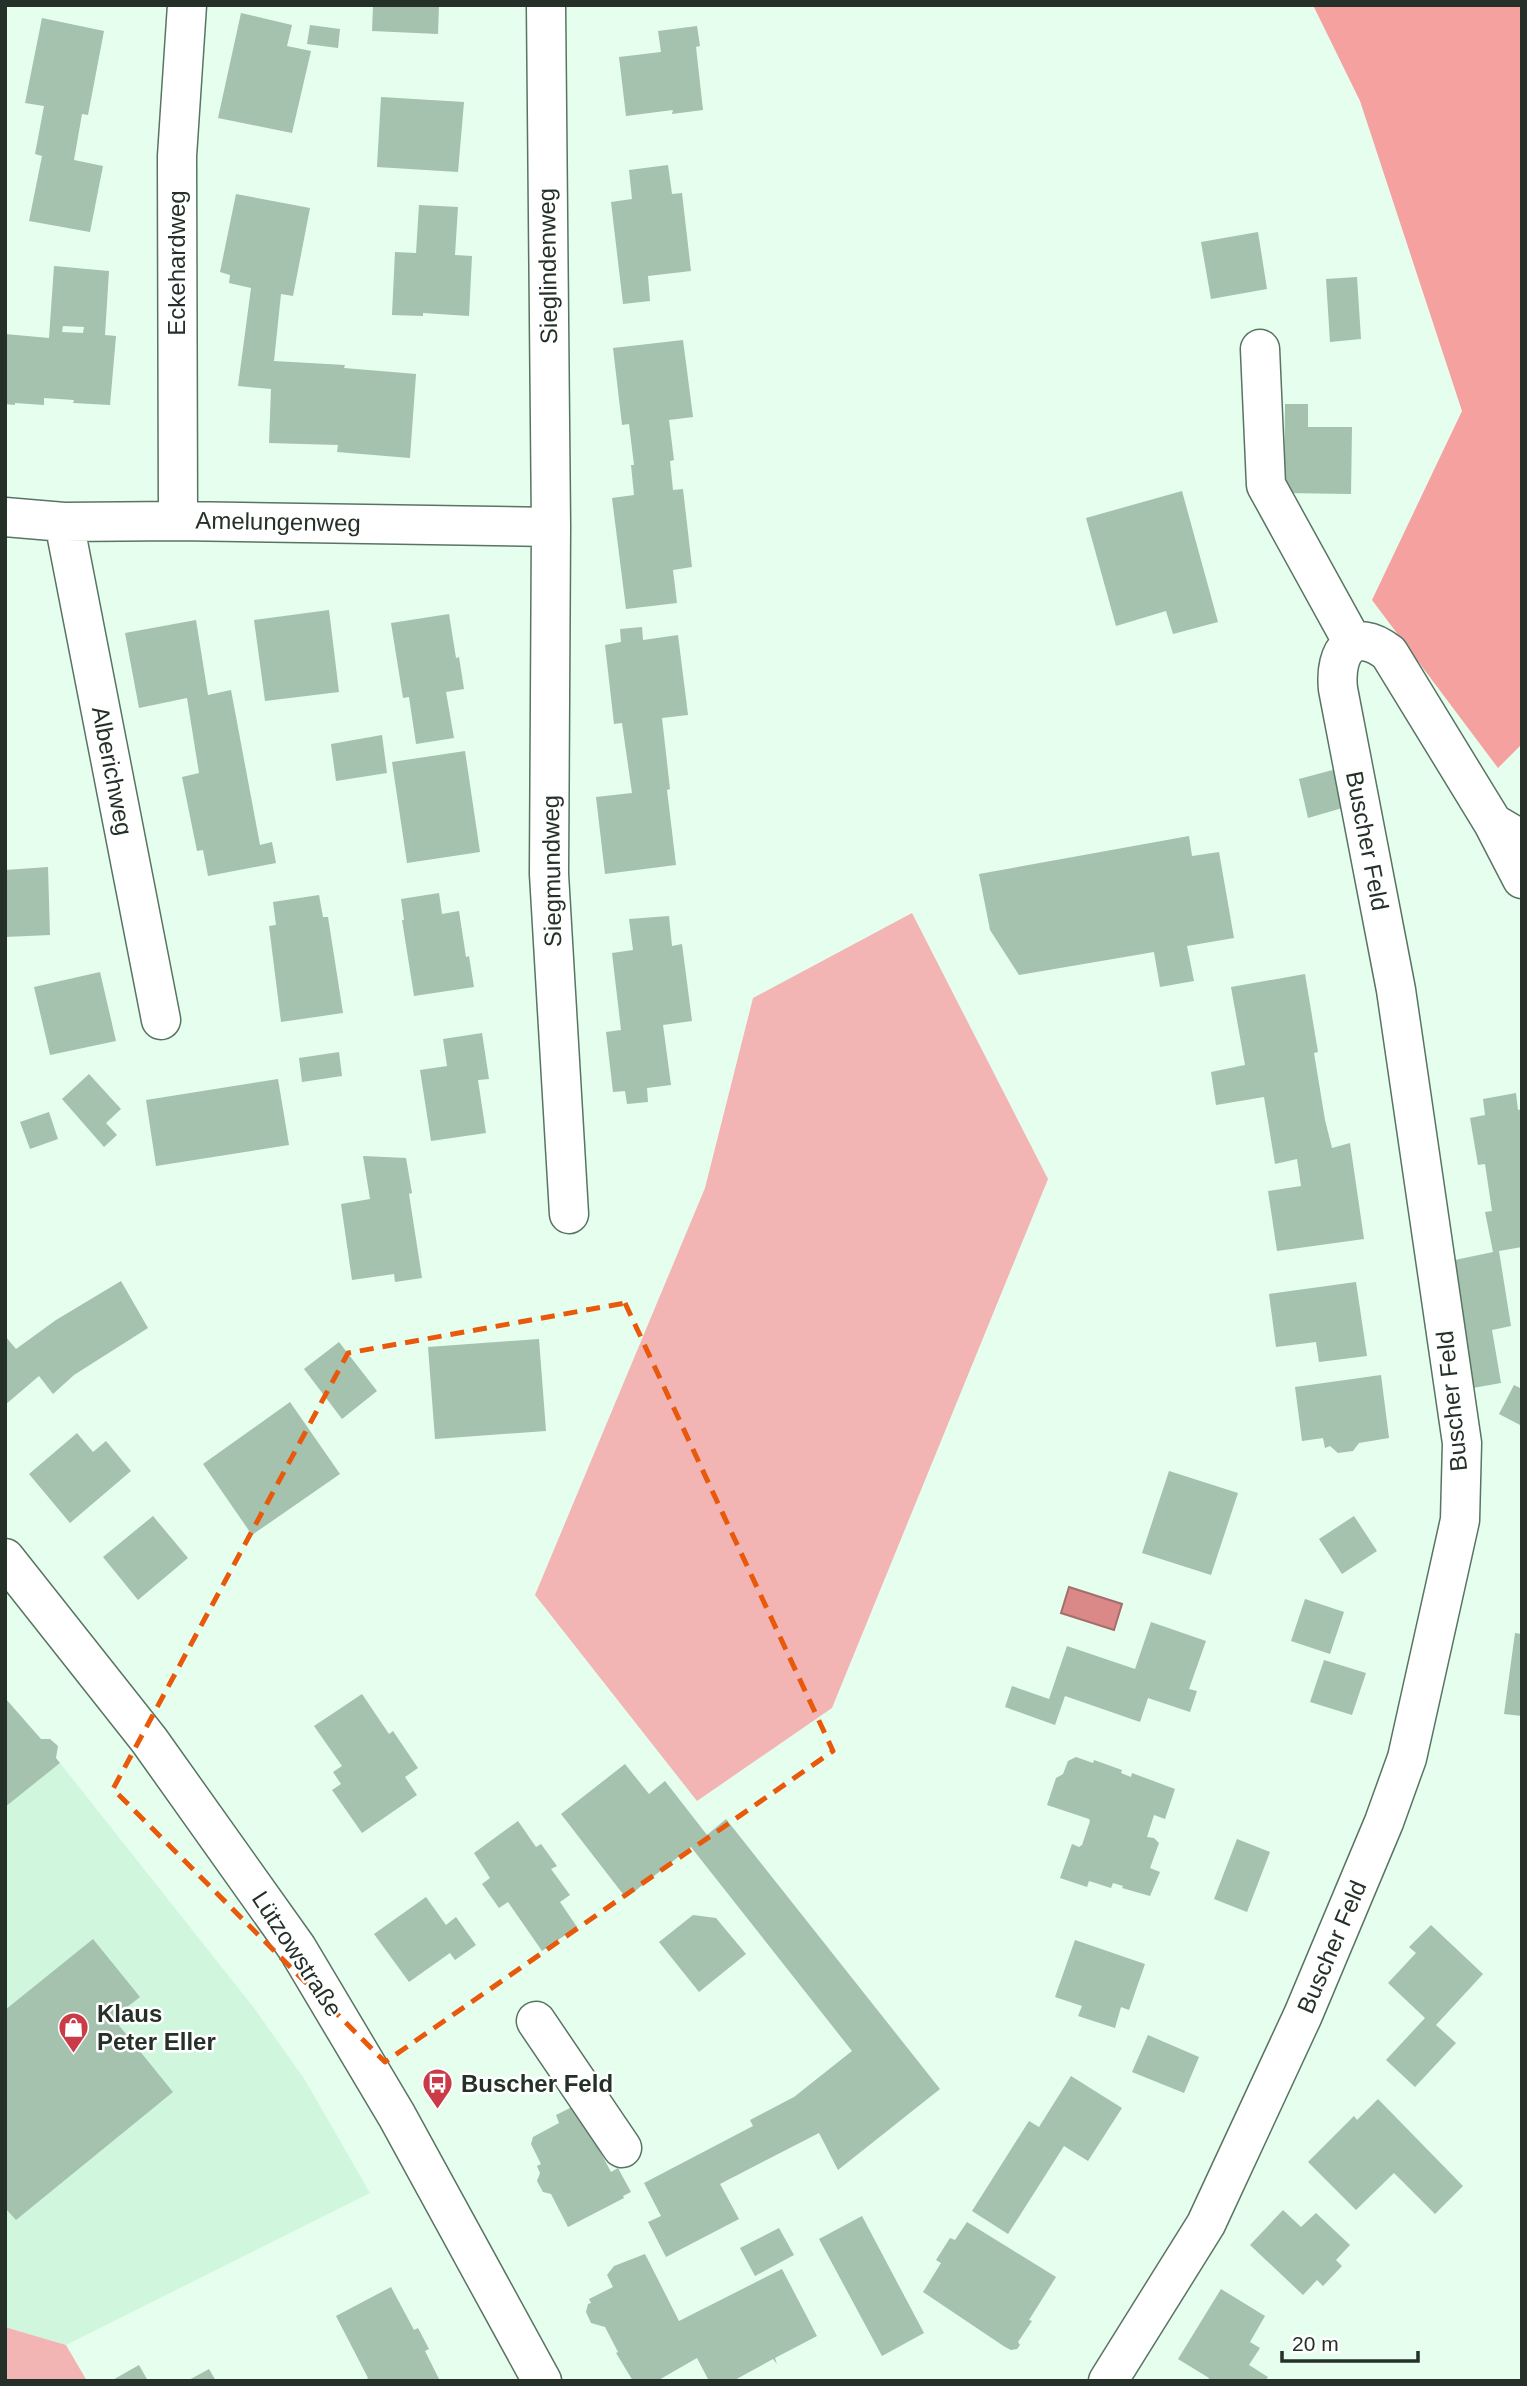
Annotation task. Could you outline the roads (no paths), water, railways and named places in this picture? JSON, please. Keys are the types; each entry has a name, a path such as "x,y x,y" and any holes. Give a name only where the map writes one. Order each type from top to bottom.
{"street":[{"name":"Eckehardweg","path":"178,521 177,156 187,5"},
{"name":"Sieglindenweg","path":"546,5 551,527"},
{"path":"1260,349 1266,485 1353,643 1363,640 1377,643 1389,653 1507,832 1522,879"},
{"name":"Amelungenweg","path":"5,517 64,522 178,521 551,527"},
{"name":"Alberichweg","path":"64,522 161,1020"},
{"name":"Siegmundweg","path":"551,527 549,874 569,1214"},
{"name":"Buscher Feld","path":"1108,2381 1206,2224 1303,2015 1384,1822 1407,1758 1460,1520 1462,1443 1398,1003 1338,689 1336,671 1342,655 1353,643"},
{"name":"Lützowstraße","path":"5,1558 149,1740 297,1948 397,2116 542,2381"},
{"path":"536,2021 622,2148"}],"place":[{"name":"Klaus Peter Eller","path":"74,2055"},
{"name":"Buscher Feld","path":"438,2111"}]}
